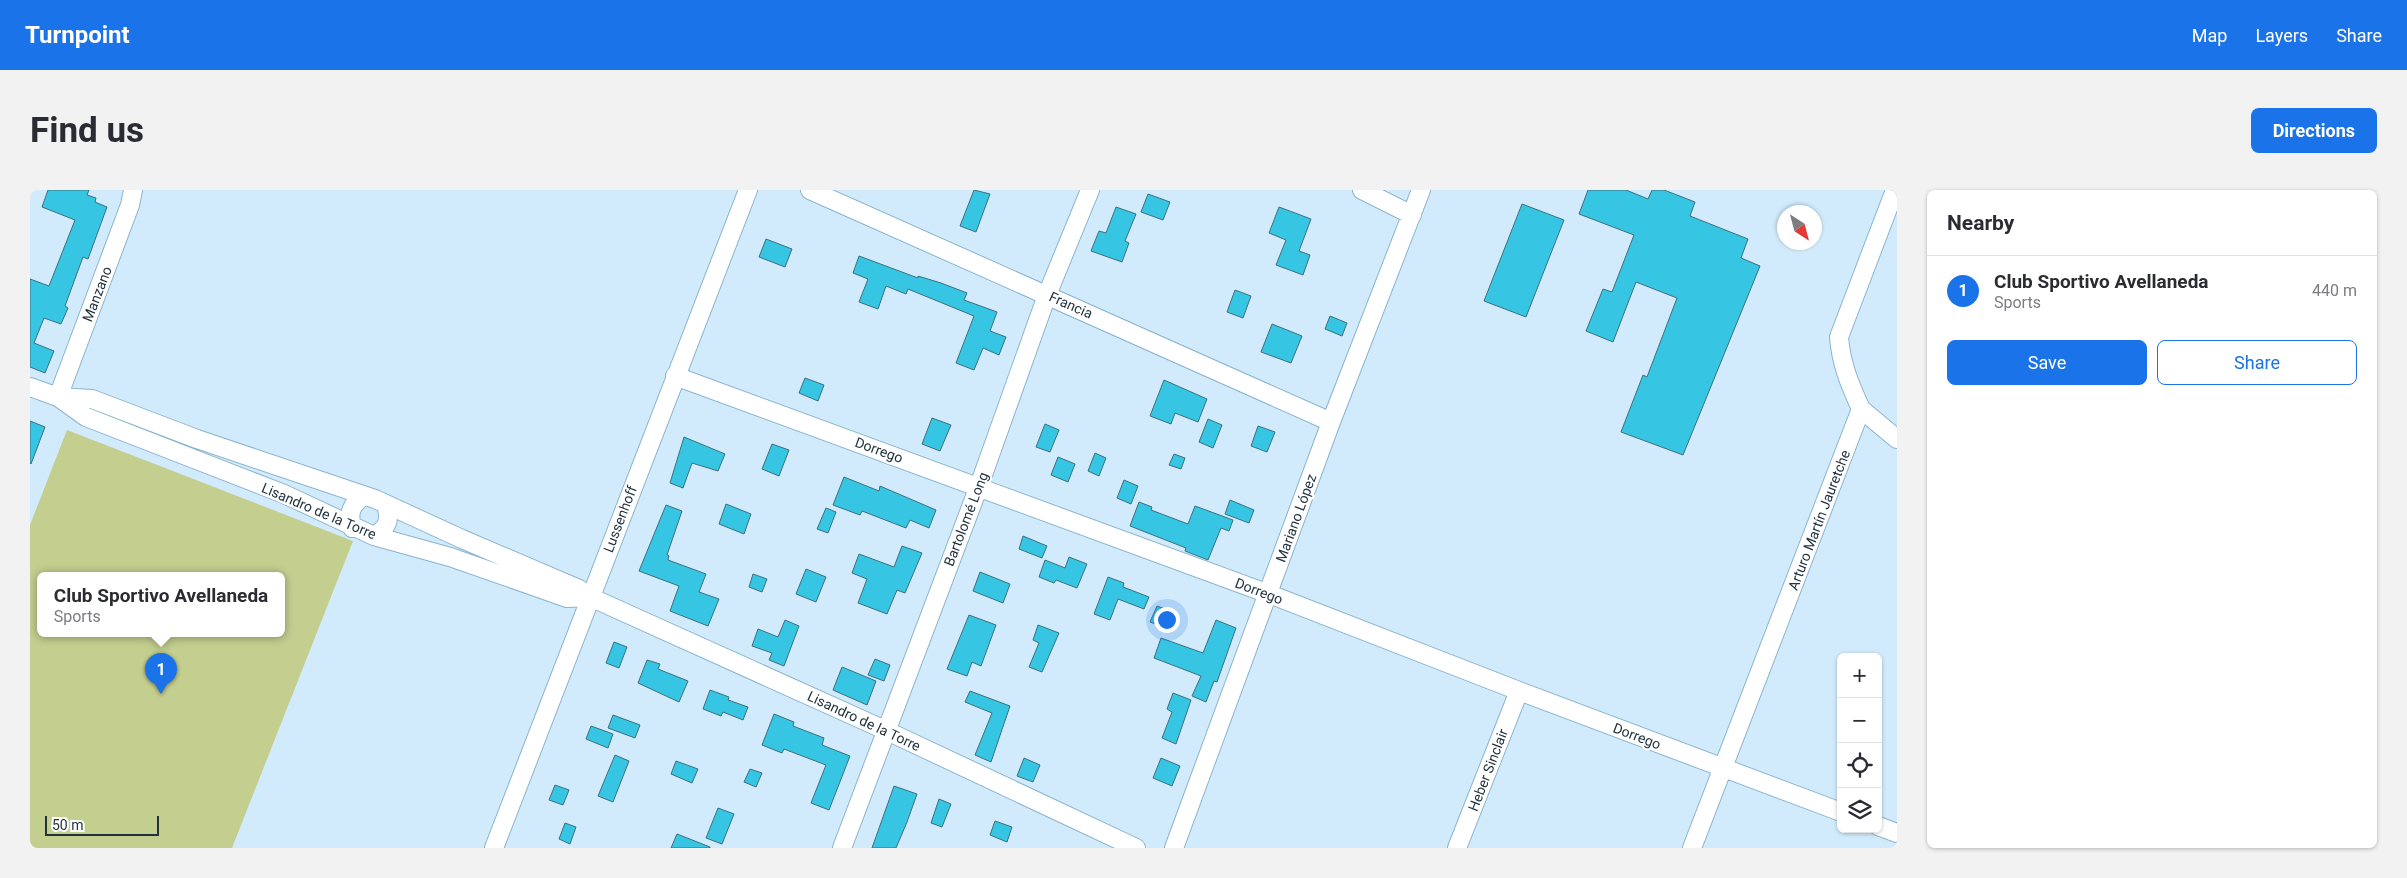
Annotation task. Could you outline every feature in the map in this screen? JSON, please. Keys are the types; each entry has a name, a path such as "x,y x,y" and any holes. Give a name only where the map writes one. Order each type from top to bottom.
{"street":[{"name":"Manzano","path":"58,397 130,205 133,190"},
{"name":"Lussenhoff","path":"494,848 748,190"},
{"name":"Francia","path":"810,190 1331,422"},
{"name":"Bartolomé Long","path":"842,848 979,486 1047,295 1090,190"},
{"path":"1362,190 1412,215"},
{"name":"Mariano López","path":"1174,848 1331,422 1422,190"},
{"path":"1895,190 1840,337 1840,356 1846,376 1861,409 1897,439"},
{"name":"Dorrego","path":"675,376 1269,594 1519,691 1837,810"},
{"name":"Lisandro de la Torre","path":"30,386 58,397 86,416 284,494 352,528 450,557 567,598 590,597"},
{"name":"Lisandro de la Torre","path":"58,397 92,399 197,440 386,504 579,589 590,597 886,730 1136,848"},
{"name":"Arturo Martín Jauretche","path":"1692,848 1861,409"},
{"path":"189,458 197,440"},
{"path":"284,494 292,473"},
{"path":"352,528 350,513 356,501 364,496"},
{"path":"374,536 387,526 390,520 386,504"},
{"name":"Heber Sinclair","path":"1457,848 1519,691"},
{"path":"1882,827 1897,833"}],"green space":[{"path":"67,430 353,541 232,848 30,848 30,525"}],"building":[{"path":"48,190 89,190 87,195 96,198 95,202 107,207 88,259 83,257 65,306 68,308 61,324 44,318 34,343 54,351 45,373 30,367 30,279 49,286 75,220 42,207"},
{"path":"974,190 990,194 976,232 960,226"},
{"path":"1588,190 1626,190 1648,199 1652,190 1664,190 1695,202 1690,216 1748,239 1741,258 1760,266 1683,455 1621,432 1643,375 1647,377 1677,298 1636,282 1613,342 1586,331 1603,289 1612,292 1634,235 1579,214"},
{"path":"1148,194 1170,202 1163,220 1141,212"},
{"path":"1522,204 1564,220 1526,317 1484,301"},
{"path":"1116,207 1136,214 1125,241 1129,243 1122,262 1091,251 1099,231 1106,233"},
{"path":"1279,207 1311,219 1299,251 1310,255 1303,275 1276,265 1286,240 1269,233"},
{"path":"766,239 792,249 785,267 759,257"},
{"path":"859,256 918,278 918,276 967,293 964,300 997,312 990,331 1006,337 999,355 983,348 974,370 956,363 974,316 908,289 906,294 886,286 878,309 859,302 868,279 853,273"},
{"path":"1235,290 1251,296 1243,318 1227,312"},
{"path":"1330,316 1347,323 1342,336 1325,329"},
{"path":"1272,324 1302,336 1291,363 1261,352"},
{"path":"805,378 824,385 818,401 799,393"},
{"path":"1164,380 1207,399 1198,422 1175,413 1171,424 1150,416"},
{"path":"932,418 951,425 940,451 922,444"},
{"path":"1208,419 1222,425 1213,448 1199,442"},
{"path":"30,421 45,427 31,464 30,463"},
{"path":"1045,424 1059,430 1050,452 1036,447"},
{"path":"1258,426 1275,432 1267,452 1251,446"},
{"path":"684,437 725,454 718,471 692,463 683,488 670,483"},
{"path":"772,444 789,450 779,476 762,469"},
{"path":"1095,453 1106,458 1099,476 1088,471"},
{"path":"1174,454 1185,458 1181,469 1169,465"},
{"path":"1058,457 1075,464 1068,482 1051,475"},
{"path":"844,477 879,491 880,486 936,510 929,528 910,520 906,528 862,511 860,515 833,505"},
{"path":"1124,480 1138,486 1131,504 1117,498"},
{"path":"1230,500 1254,510 1249,523 1225,514"},
{"path":"1139,502 1152,507 1151,510 1188,524 1195,506 1233,520 1229,531 1221,528 1208,560 1185,551 1186,548 1130,526"},
{"path":"726,504 751,514 744,534 719,524"},
{"path":"666,505 682,511 667,555 669,556 668,560 706,574 699,592 719,599 708,626 670,611 679,586 639,571"},
{"path":"826,508 836,512 828,533 817,529"},
{"path":"1023,536 1047,546 1042,558 1019,549"},
{"path":"902,546 922,553 905,593 897,590 887,614 858,603 867,579 852,573 859,554 894,567"},
{"path":"1069,557 1087,564 1077,588 1056,580 1054,583 1039,577 1045,560 1065,568"},
{"path":"806,569 826,577 816,602 796,594"},
{"path":"980,572 1010,584 1003,603 973,591"},
{"path":"753,574 767,579 762,592 749,587"},
{"path":"1108,577 1124,583 1123,587 1149,597 1144,609 1118,599 1110,620 1094,614"},
{"path":"1157,606 1168,610 1161,626 1150,622"},
{"path":"969,615 996,625 981,666 972,662 967,676 947,669"},
{"path":"785,620 799,626 784,666 769,660 772,653 752,646 758,629 778,637"},
{"path":"1216,620 1236,628 1217,682 1214,681 1206,702 1192,696 1201,676 1154,658 1161,638 1203,653"},
{"path":"1038,625 1059,633 1042,672 1029,667 1039,643 1033,640"},
{"path":"614,642 627,647 619,668 606,663"},
{"path":"875,659 890,665 884,681 868,675"},
{"path":"647,660 660,664 658,669 688,681 679,702 638,683"},
{"path":"842,667 876,681 867,705 833,690"},
{"path":"710,690 729,697 728,700 748,707 743,720 723,712 721,716 703,709"},
{"path":"970,691 1010,706 991,762 975,755 992,713 965,702"},
{"path":"1173,693 1191,700 1176,744 1162,738 1172,712 1167,709"},
{"path":"774,714 794,722 793,726 824,738 822,745 850,756 829,810 811,803 826,765 784,749 782,753 762,745"},
{"path":"613,715 640,725 635,738 608,728"},
{"path":"591,726 613,734 608,748 586,739"},
{"path":"615,755 629,761 613,802 598,796"},
{"path":"1024,758 1040,765 1033,782 1017,776"},
{"path":"1161,758 1180,766 1172,786 1153,778"},
{"path":"676,761 698,769 692,783 671,774"},
{"path":"750,769 762,773 756,787 744,782"},
{"path":"555,785 569,790 563,805 549,800"},
{"path":"894,786 917,794 896,848 872,848"},
{"path":"939,799 951,804 942,827 931,823"},
{"path":"718,808 734,814 722,844 706,838"},
{"path":"995,821 1012,827 1007,842 990,835"},
{"path":"565,823 576,827 570,844 559,839"},
{"path":"677,834 710,847 710,848 671,848"}],"place":[{"name":"Club Sportivo Avellaneda","path":"161,694"}]}
